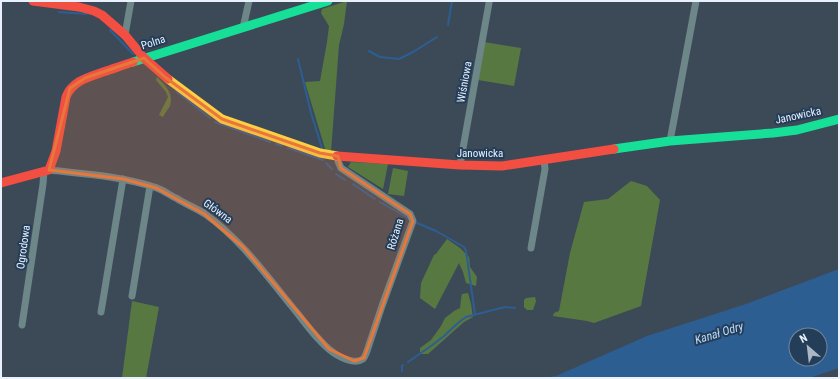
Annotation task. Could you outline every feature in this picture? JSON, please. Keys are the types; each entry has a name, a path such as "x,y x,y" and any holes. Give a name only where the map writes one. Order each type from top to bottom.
{"street":[{"name":"Janowicka","path":"33,1 94,10 125,35 144,58 165,77 222,119 320,153 338,156 460,165 502,166 670,142 796,130 839,118"},
{"path":"125,35 131,1"},
{"path":"243,28 249,1"},
{"name":"Polna","path":"47,171 56,151 66,97 70,88 85,78 144,58 328,1"},
{"path":"670,142 696,1"},
{"name":"Wiśniowa","path":"460,165 489,3"},
{"name":"Różana","path":"338,156 338,161 341,168 410,214 413,221 367,351"},
{"path":"530,248 545,169 544,160"},
{"name":"Główna","path":"1,183 47,171 123,179 156,188 204,214 224,229 243,247 310,328 329,349 338,356 354,361 360,360 364,358 367,351"},
{"name":"Ogrodowa","path":"22,325 42,192 47,171"},
{"path":"101,312 123,179"},
{"path":"132,296 150,186"}],"highlighted area":[{"path":"144,58 165,77 222,119 320,153 338,156 341,168 410,214 413,221 367,351 364,358 354,361 329,349 243,247 204,214 156,188 123,179 49,170 70,88 85,78"}],"green space":[{"path":"347,1 339,45 331,152 326,152 305,82 320,81 329,26 321,13 322,9"},
{"path":"484,42 521,48 514,86 478,80"},
{"path":"157,77 168,90 171,97 170,106 163,117 159,115 168,97 166,92 156,80"},
{"path":"351,162 388,164 383,189 348,167"},
{"path":"393,168 408,171 404,196 388,194"},
{"path":"631,181 647,186 660,200 641,306 594,323 553,316 554,313 559,311 570,253 584,202 608,199"},
{"path":"447,239 460,248 469,257 470,267 477,277 476,286 466,283 459,263 435,309 420,298 421,283 434,255"},
{"path":"468,293 473,317 464,322 428,354 420,354 420,348 431,340 445,318 460,308 462,294"},
{"path":"535,297 536,301 533,310 527,310 524,307 524,300 526,298"},
{"path":"132,301 159,307 146,378 122,378"}],"water":[{"name":"Kanał Odry","path":"839,269 839,368 809,378 544,378 556,376 647,336 746,304"}],"waterway":[{"path":"448,25 452,1"},
{"path":"59,12 86,14"},
{"path":"110,30 133,54"},
{"path":"369,51 380,57 399,59 437,37"},
{"path":"298,59 311,113 322,148"},
{"path":"176,91 210,118"},
{"path":"215,122 270,142"},
{"path":"276,144 282,146"},
{"path":"288,148 323,160"},
{"path":"326,163 332,169"},
{"path":"336,174 345,180"},
{"path":"353,184 375,199"},
{"path":"380,202 408,218"},
{"path":"417,223 436,231 464,247 466,251 475,314"},
{"path":"408,362 444,336 466,317 505,307 515,308"},
{"path":"402,371 403,365"}],"traffic: fast":[{"path":"133,62 328,1"},
{"path":"614,149 670,141 797,130 839,119"}],"traffic: slow":[{"path":"168,79 222,119 320,153 337,156"}],"traffic: jam":[{"path":"33,1 79,7 102,15 125,35 144,58 168,79"},
{"path":"1,183 49,170 56,151 66,97 72,87 82,80 133,62"},
{"path":"337,156 460,165 502,166 614,149"}]}
